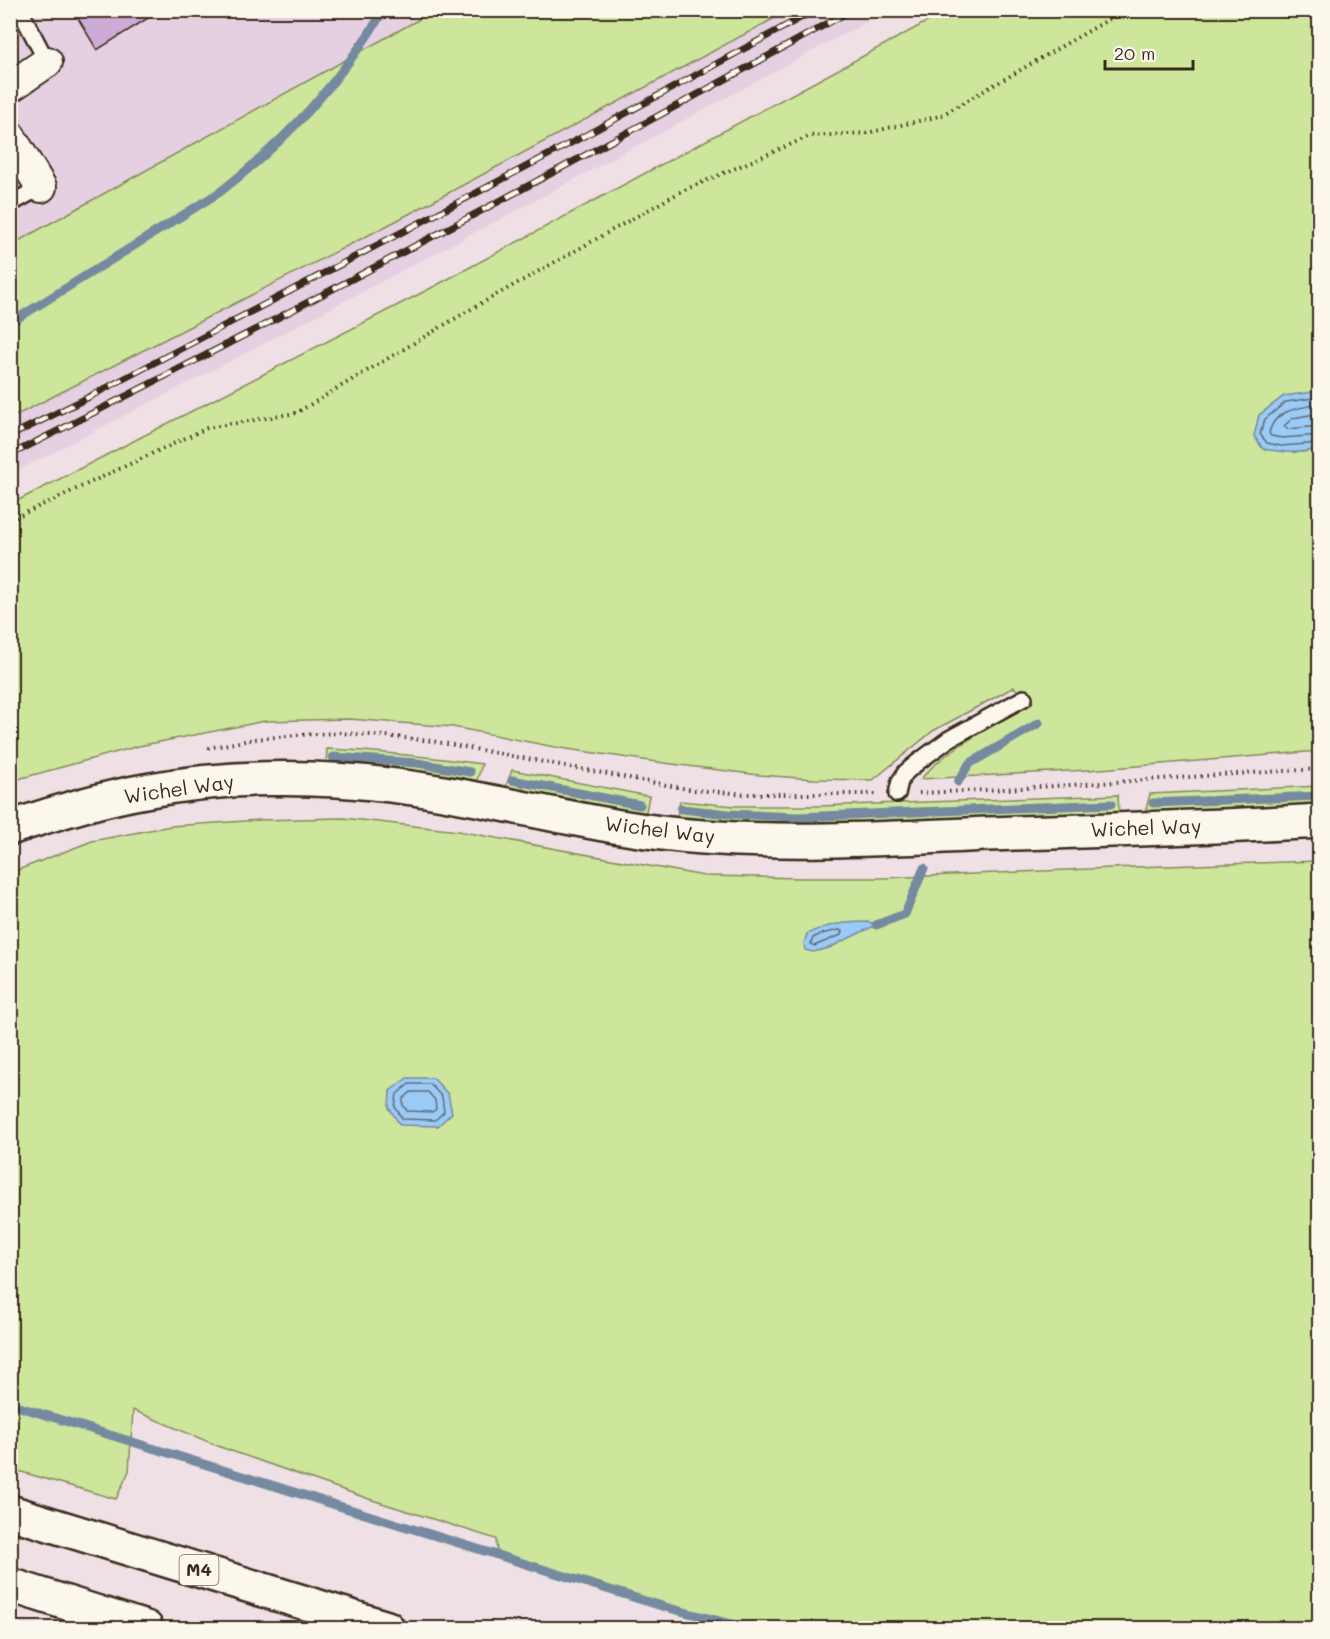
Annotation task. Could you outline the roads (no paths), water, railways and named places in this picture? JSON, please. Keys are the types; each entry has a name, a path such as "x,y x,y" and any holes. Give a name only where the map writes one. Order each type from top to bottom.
{"main road":[{"name":"Wichel Way","path":"10,828 81,806 142,791 186,784 286,779 342,780 390,785 624,827 699,837 751,840 800,841 1320,821"},
{"name":"M4","path":"10,1512 387,1629"},
{"path":"10,1585 146,1629"}],"street":[{"path":"10,87 47,62"},
{"path":"10,136 41,187"}],"lane":[{"path":"20,10 47,62"},
{"path":"10,204 41,187"},
{"path":"897,794 900,781 906,772 918,762 949,739 1024,698"}],"water":[{"path":"1319,391 1319,448 1299,452 1263,449 1254,436 1259,415 1284,396"},
{"path":"869,922 876,925 829,948 813,952 805,950 807,934 837,924"},
{"path":"407,1078 433,1078 448,1094 452,1113 438,1126 400,1125 389,1108 390,1091"}],"waterway":[{"path":"10,323 220,192 268,152 330,86 384,10"},
{"path":"958,782 969,764 1039,723"},
{"path":"333,757 417,763 470,772"},
{"path":"512,780 640,805"},
{"path":"1153,803 1320,796"},
{"path":"681,809 798,817 1111,804"},
{"path":"876,925 905,914 924,868"},
{"path":"10,1404 665,1607 747,1628"}],"railway":[{"path":"10,436 91,396 588,134 815,10"},
{"path":"10,455 433,236 852,10"}]}
